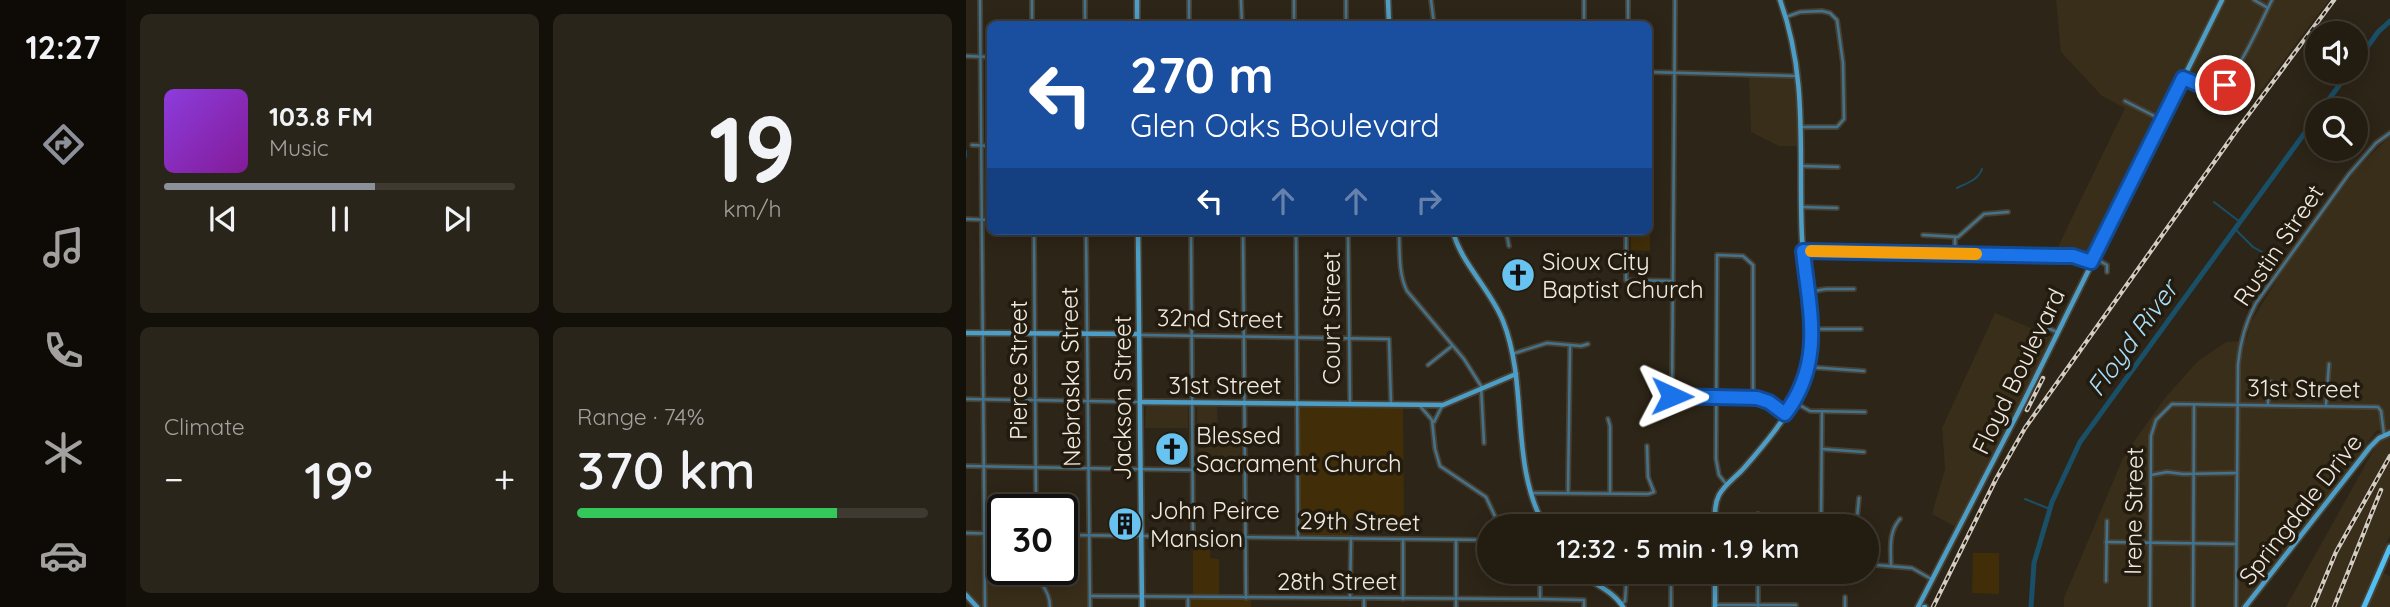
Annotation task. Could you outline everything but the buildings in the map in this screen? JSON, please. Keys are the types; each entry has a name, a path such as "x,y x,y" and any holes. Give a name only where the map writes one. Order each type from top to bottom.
{"main road":[{"path":"1137,0 1137,21"},
{"path":"1388,0 1390,21"},
{"path":"1716,514 1716,502 1727,485 1751,461 1793,402 1808,367 1813,329 1803,251 1802,127 1798,76 1780,0"},
{"name":"Floyd Boulevard","path":"1918,607 2222,0"},
{"name":"Jackson Street","path":"1139,235 1142,607"},
{"path":"1454,235 1500,315 1513,354 1522,446 1531,493 1540,514"},
{"name":"32nd Street","path":"966,332 1139,334"},
{"path":"1443,405 1516,374"},
{"name":"31st Street","path":"1140,402 1443,405"},
{"name":"Springdale Drive","path":"2245,607 2370,447 2387,434"},
{"path":"2364,607 2390,547"},
{"path":"1594,584 1611,593 1622,605"},
{"path":"1714,606 1715,584"},
{"path":"966,595 977,607"}],"street":[{"path":"980,0 985,607"},
{"path":"1032,0 1032,21"},
{"path":"1085,0 1085,21"},
{"path":"1189,0 1189,21"},
{"path":"1241,0 1242,21"},
{"path":"1294,0 1294,21"},
{"path":"1346,0 1346,21"},
{"path":"1431,0 1434,21"},
{"path":"1584,0 1584,21"},
{"path":"1628,0 1628,21"},
{"path":"1675,0 1672,396 1753,397 1764,400 1785,414"},
{"path":"2253,0 2268,8"},
{"path":"2183,78 2207,88 2225,85 2236,70 2272,0"},
{"path":"1786,17 1800,12 1822,11 1834,17 1838,24 1843,63 1843,119 1837,127 1802,127"},
{"path":"966,56 987,57"},
{"path":"1652,72 1798,76"},
{"path":"2124,101 2162,120"},
{"name":"Rustin Street","path":"2236,607 2240,349 2249,317 2256,303 2349,174 2376,143 2390,133"},
{"path":"972,145 987,146"},
{"path":"1801,166 1838,167"},
{"path":"1801,207 1837,208"},
{"path":"1923,235 1958,237 1984,214 2008,212"},
{"path":"966,219 987,220"},
{"name":"Pierce Street","path":"1034,235 1036,494"},
{"name":"Nebraska Street","path":"1086,235 1090,607"},
{"path":"1191,235 1193,538"},
{"path":"1243,235 1246,598"},
{"path":"1296,235 1298,538"},
{"name":"Court Street","path":"1348,235 1350,404"},
{"path":"1399,235 1402,281 1407,291 1468,364 1482,389 1484,443"},
{"path":"1507,235 1509,246"},
{"path":"1626,235 1626,281 1673,281"},
{"path":"1955,237 1955,253"},
{"path":"1803,251 2068,256 2105,263 2107,272"},
{"path":"1727,485 1716,467 1717,255 1744,256 1753,265 1753,397"},
{"path":"1808,292 1854,289"},
{"path":"2043,312 2043,326 2057,332"},
{"path":"1813,329 1861,329"},
{"name":"32nd Street","path":"1139,334 1389,338 1391,404"},
{"path":"1513,354 1547,343 1581,346 1588,344"},
{"path":"1569,493 1570,345"},
{"path":"1428,365 1452,346"},
{"path":"2326,405 2329,365"},
{"path":"1808,367 1864,371"},
{"path":"2268,405 2268,381 2271,382"},
{"name":"31st Street","path":"966,399 1140,402"},
{"path":"1793,402 1810,411 1865,412"},
{"name":"Irene Street","path":"2150,607 2151,436 2156,420 2172,404 2194,405"},
{"path":"1419,405 1428,413 1433,425 1440,466 1486,497 1494,514"},
{"path":"1433,425 1443,405"},
{"path":"2193,607 2194,405"},
{"name":"31st Street","path":"2194,405 2378,407 2387,434"},
{"path":"1821,514 1822,411"},
{"path":"1608,419 1610,494"},
{"path":"1531,493 1654,492 1648,477 1647,446"},
{"path":"1822,449 1864,452"},
{"path":"966,466 1194,470"},
{"path":"1245,470 1298,471"},
{"path":"2151,475 2168,472 2238,473"},
{"path":"1857,514 1858,498"},
{"path":"1891,566 1892,535 1900,519"},
{"path":"2106,581 2107,521"},
{"path":"966,533 984,534"},
{"name":"29th Street","path":"1078,535 1477,540"},
{"path":"1350,598 1351,538"},
{"path":"1403,539 1403,599"},
{"path":"1456,540 1456,607"},
{"path":"2106,542 2237,544"},
{"path":"1879,565 1917,569 1933,580"},
{"path":"1540,584 1540,599"},
{"path":"1622,605 1627,596 1627,584"},
{"path":"1671,584 1671,607"},
{"path":"1758,584 1758,606"},
{"path":"1042,585 1049,595 1050,607"},
{"name":"28th Street","path":"1090,596 1540,599 1584,600 1584,607"},
{"path":"1844,607 1845,597"},
{"path":"1188,598 1188,607"},
{"path":"1276,598 1276,607"},
{"path":"1364,598 1364,607"},
{"path":"1714,606 1796,605"}],"shaded area":[{"path":"2056,0 2329,0 2313,21 2305,21 2305,32 2247,109 2185,83 2094,262 2088,258 2056,251 2125,108 2102,96 2061,52"},
{"path":"1749,77 1794,77 1799,146 1779,146 1751,132"},
{"path":"2390,136 2390,430 2377,430 2306,524 2308,531 2248,607 2064,607 2064,598 2123,458 2135,440 2165,398 2198,361 2226,342 2246,341 2251,322 2283,270 2356,170 2368,161"},
{"path":"1631,235 1650,235 1650,251 1631,250"},
{"path":"1995,313 2057,339 1961,530 1932,514 1945,469 1942,428"},
{"path":"1297,403 1403,404 1404,519 1349,519 1349,538 1298,538"},
{"path":"1146,405 1188,405 1188,428 1145,428"},
{"path":"1197,405 1217,406 1218,432 1241,432 1241,465 1198,464"},
{"path":"2390,436 2390,535 2359,607 2286,607 2377,444 2382,438"},
{"path":"966,533 987,534 987,585 1078,585 1078,535 1089,535 1090,607 977,607 966,595"},
{"path":"1193,540 1211,541 1210,558 1219,559 1219,594 1193,594"},
{"path":"1973,553 1999,553 1999,594 1972,593"},
{"path":"2381,572 2390,576 2390,607 2366,607"},
{"path":"1189,599 1251,599 1251,607 1189,607"}],"waterway":[{"name":"Floyd River","path":"2368,46 2390,21"},
{"name":"Floyd River","path":"2330,98 2340,84"},
{"name":"Floyd River","path":"2031,607 2034,563 2052,502 2080,442 2305,133"},
{"path":"966,151 966,157"},
{"path":"1957,188 1975,179 1982,169"},
{"path":"2214,202 2240,222"},
{"path":"2235,229 2262,252"},
{"path":"2025,499 2050,509"}],"railway":[{"path":"1933,607 1996,479 2025,428 2237,130 2334,0"},
{"path":"2027,410 2043,378"},
{"path":"2313,607 2336,552 2390,456"},
{"path":"2334,607 2381,490"}],"slow traffic":[{"path":"1811,251 1976,254"}],"place":[{"name":"Sioux City Baptist Church","path":"1518,275"},
{"name":"Blessed Sacrament Church","path":"1172,449"},
{"name":"John Peirce Mansion","path":"1125,524"}],"route":[{"path":"1672,396 1757,398 1769,402 1785,414 1801,388 1809,365 1813,340 1803,251 2073,256 2091,262 2183,78 2207,88 2225,85"}]}
